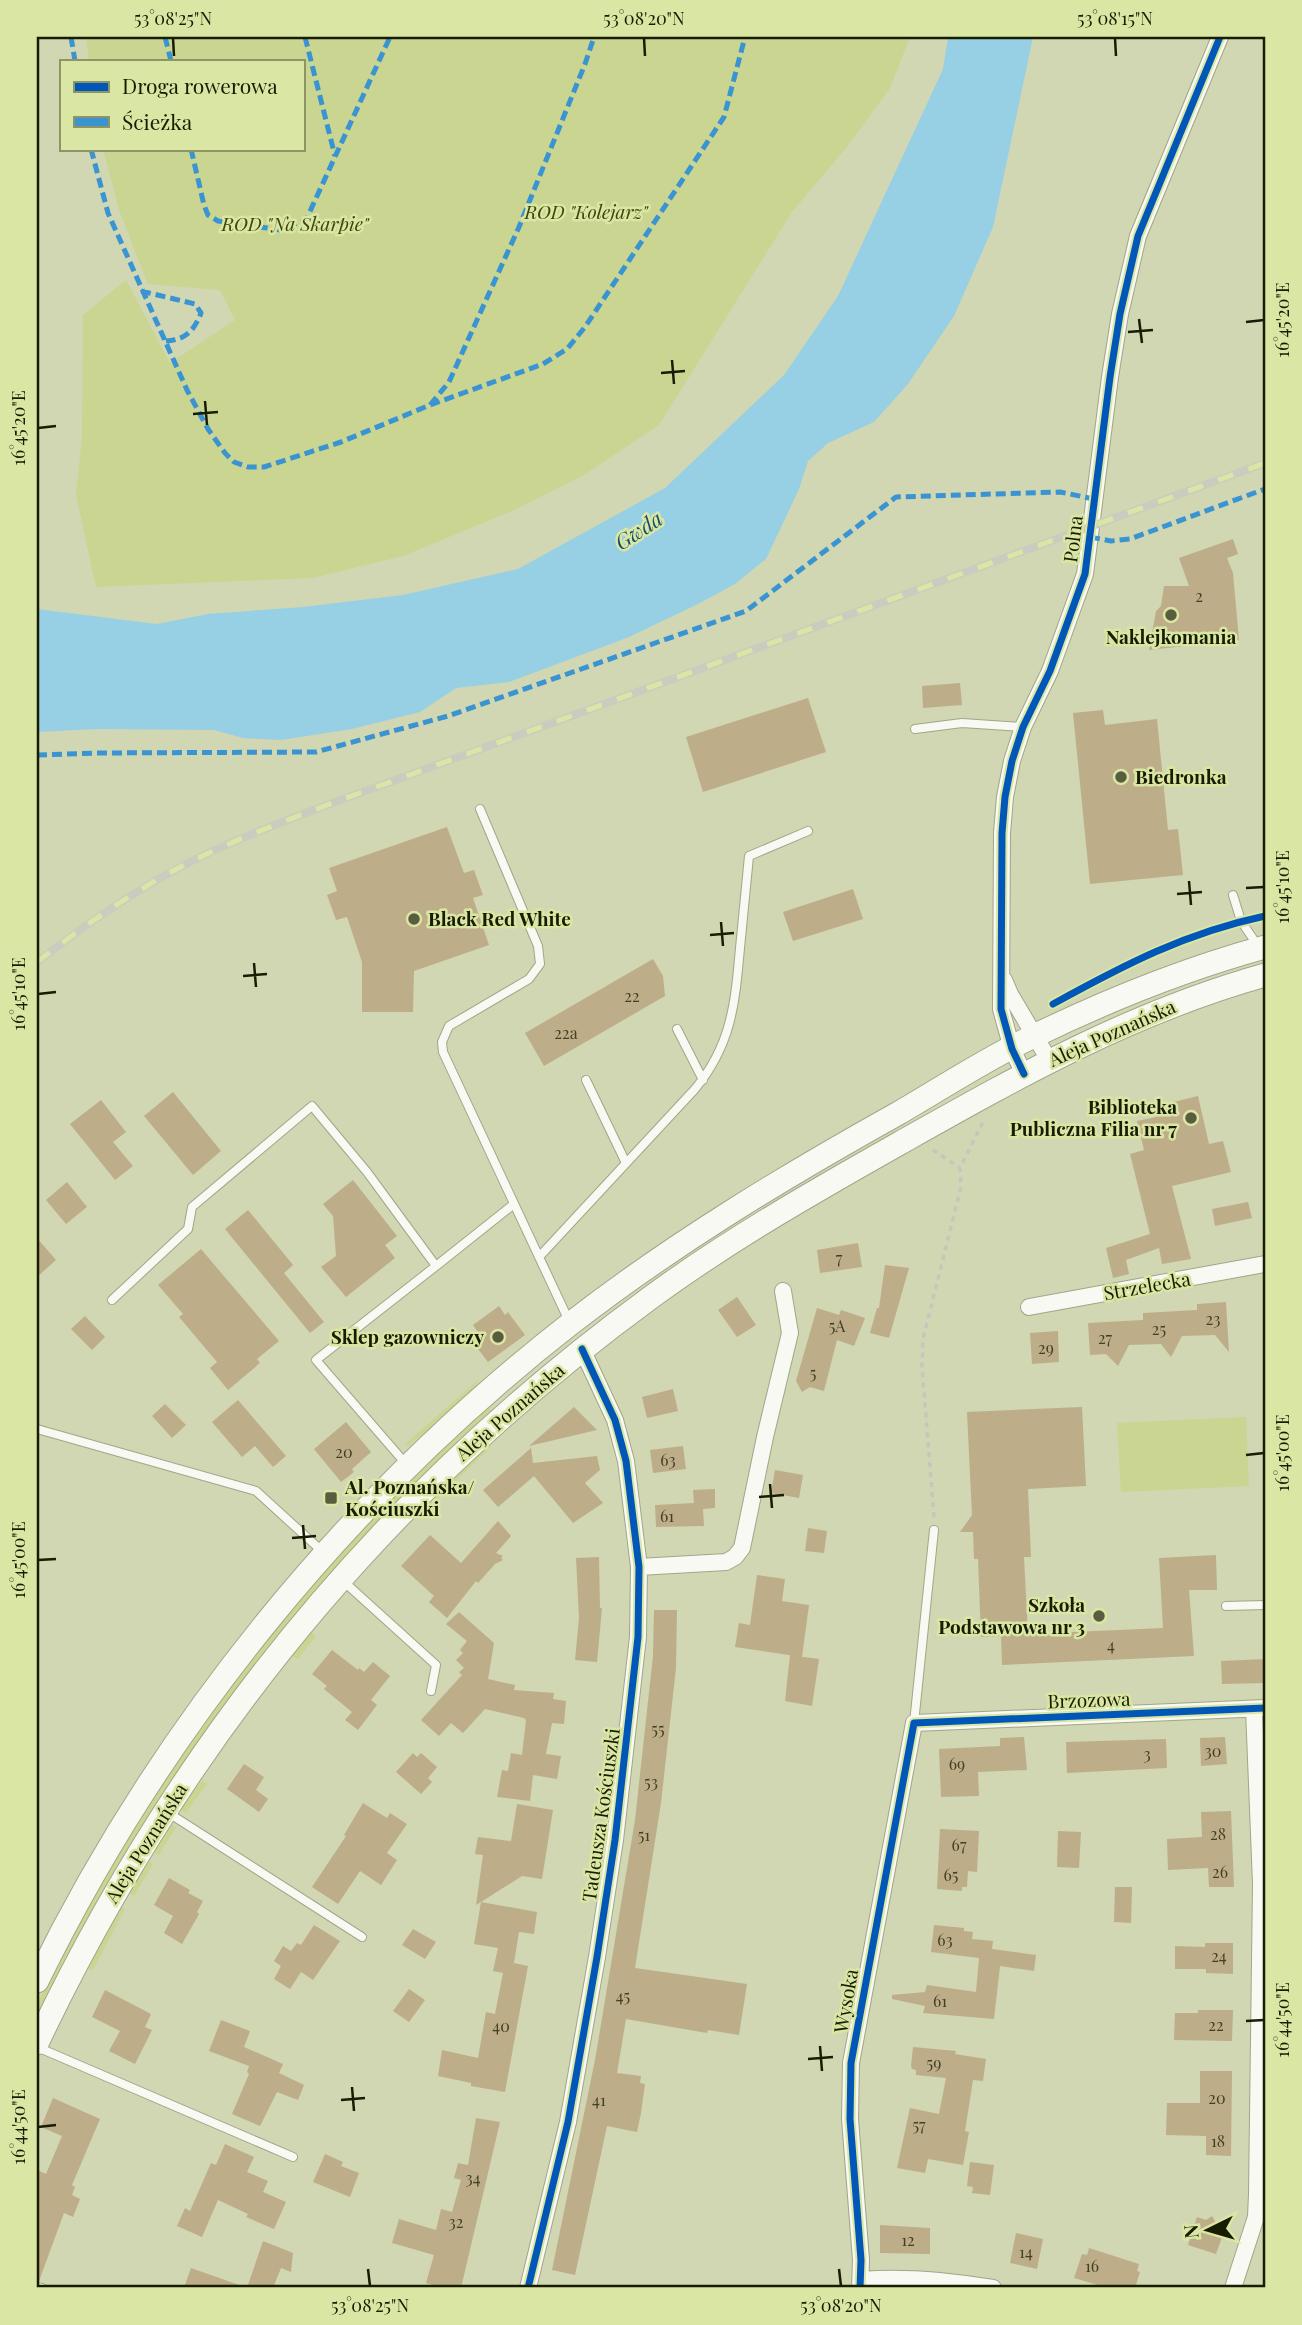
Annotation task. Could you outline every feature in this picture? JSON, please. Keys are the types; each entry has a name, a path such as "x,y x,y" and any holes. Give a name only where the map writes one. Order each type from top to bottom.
{"main road":[{"name":"Aleja Poznańska","path":"37,1981 86,1888 163,1764 246,1649 325,1555 409,1467 492,1389 570,1324 668,1252 752,1197 1035,1035 1153,983 1262,948"},
{"name":"Aleja Poznańska","path":"37,2045 92,1932 164,1810 249,1689 340,1578 449,1464 527,1395 653,1295 748,1231 988,1094 1049,1060 1161,1009 1265,975"},
{"path":"570,1324 582,1349"}],"street":[{"name":"Polna","path":"1024,1074 1012,1049 1001,1009 1002,833 1012,761 1023,727 1050,671 1085,575 1110,377 1120,314 1138,236 1220,37"},
{"name":"Polna","path":"1001,971 1010,994 1049,1060"},
{"name":"Strzelecka","path":"1029,1307 1265,1264"},
{"path":"639,1567 726,1562 735,1557 742,1548 790,1334 783,1291"},
{"name":"Tadeusza Kościuszki","path":"528,2288 568,2122 615,1840 638,1637 639,1567 623,1448 614,1420 582,1349"},
{"path":"1233,2288 1256,2217 1263,1880 1260,1709"},
{"name":"Brzozowa","path":"914,1723 1260,1709"},
{"name":"Wysoka","path":"861,2284 850,2119 851,2063 914,1723"},
{"path":"861,2284 920,2279 993,2288"}],"lane":[{"path":"915,729 962,723 1023,727"},
{"path":"480,809 538,946 540,964 529,979 449,1026 442,1042 443,1052 570,1324"},
{"path":"539,1257 703,1080 722,1048 733,1014 749,856 808,831"},
{"path":"1233,895 1241,921 1262,948"},
{"path":"677,1029 703,1080"},
{"path":"586,1080 626,1163"},
{"path":"112,1300 188,1229 192,1207 312,1106 367,1172 436,1266"},
{"path":"409,1467 316,1360 514,1203"},
{"path":"37,1429 256,1491 325,1555"},
{"path":"914,1723 934,1530"},
{"path":"340,1578 436,1665 431,1691"},
{"path":"1226,1606 1265,1605"},
{"path":"164,1810 362,1937"},
{"path":"37,2045 293,2157"}],"path":[{"path":"933,1501 922,1366 923,1339 961,1187 960,1168 983,1122 994,1107 988,1094"},
{"path":"926,1146 960,1168"}],"green space":[{"name":"ROD \"Kolejarz\"","path":"86,37 910,37 890,88 846,148 792,212 659,425 584,475 514,510 403,556 312,578 96,587 76,495 82,437 83,315 126,280 170,363 235,320 220,290 148,284 119,210 103,150 304,150 304,60 89,60"},
{"path":"478,1380 460,1404 410,1444 404,1445"},
{"path":"488,1407 492,1411 435,1465 329,1577 231,1696 143,1824 77,1938 37,2017 37,2005 98,1887 205,1719 245,1666 330,1564"},
{"path":"1246,1417 1249,1486 1121,1492 1117,1423"},
{"path":"488,1444 491,1447 431,1505 427,1501"},
{"path":"310,1631 316,1636 298,1659 292,1656 296,1647"},
{"path":"202,1781 207,1784 186,1813 179,1808"},
{"path":"169,1823 176,1827 159,1855 152,1850"},
{"path":"146,1860 153,1864 134,1896 127,1892"},
{"path":"119,1906 125,1909 93,1970 86,1968"}],"water":[{"name":"Gwda","path":"948,37 1033,37 993,227 954,316 908,384 874,422 828,443 808,461 799,489 766,559 735,584 629,637 509,682 456,688 420,712 352,729 281,740 243,738 214,730 97,729 37,732 37,609 157,624 208,614 303,607 403,595 518,569 665,488 784,375 838,296 943,69"}],"building":[{"path":"1233,539 1238,554 1227,558 1233,573 1239,640 1149,650 1164,586 1189,586 1179,558"},
{"path":"960,683 962,705 923,708 922,686"},
{"path":"808,698 826,752 703,792 686,737"},
{"name":"Biedronka","path":"1103,710 1105,725 1157,719 1168,830 1178,829 1183,875 1090,884 1073,713"},
{"name":"Black Red White","path":"447,827 464,873 474,870 483,895 473,898 489,945 414,971 413,1012 362,1012 362,962 347,917 336,920 327,895 337,891 329,868"},
{"path":"853,889 863,919 793,941 783,912"},
{"path":"653,959 663,976 665,996 544,1066 525,1033"},
{"path":"173,1092 221,1151 193,1175 144,1116"},
{"path":"1198,1096 1209,1144 1223,1141 1231,1172 1172,1186 1191,1259 1162,1264 1159,1248 1126,1260 1129,1274 1113,1278 1106,1248 1150,1234 1130,1154 1144,1150 1137,1121 1156,1117 1153,1107"},
{"path":"101,1100 126,1132 113,1142 133,1166 115,1180 70,1124"},
{"path":"353,1180 397,1236 385,1245 395,1258 346,1297 321,1267 336,1256 333,1216 323,1204"},
{"path":"67,1182 87,1207 66,1224 46,1200"},
{"path":"1248,1202 1252,1218 1215,1226 1212,1209"},
{"path":"248,1210 293,1265 284,1273 324,1322 310,1333 225,1229"},
{"path":"37,1238 56,1260 37,1277"},
{"path":"858,1243 862,1267 820,1273 817,1250"},
{"path":"201,1249 279,1341 257,1359 260,1363 228,1390 210,1368 217,1362 179,1317 183,1314 158,1285"},
{"path":"885,1265 909,1268 889,1338 870,1333 879,1308"},
{"path":"737,1297 756,1325 737,1337 718,1310"},
{"path":"1226,1302 1229,1352 1215,1335 1182,1336 1171,1357 1161,1344 1129,1345 1118,1366 1106,1354 1090,1355 1088,1323 1143,1320 1143,1313 1197,1310 1197,1304"},
{"name":"Sklep gazowniczy","path":"499,1306 505,1315 508,1312 525,1335 488,1362 471,1340 479,1334 473,1325"},
{"path":"817,1308 839,1315 841,1310 865,1318 854,1346 837,1340 824,1391 810,1387 802,1392 796,1381"},
{"path":"85,1316 105,1337 92,1350 71,1329"},
{"path":"1058,1331 1059,1362 1032,1364 1030,1333"},
{"path":"673,1389 678,1411 647,1418 642,1397"},
{"path":"238,1400 286,1456 273,1467 255,1446 242,1457 212,1422"},
{"path":"165,1404 186,1425 172,1438 152,1416"},
{"path":"574,1407 597,1430 529,1446"},
{"path":"1082,1407 1086,1486 1028,1489 1031,1557 1024,1557 1028,1634 1163,1628 1159,1558 1216,1555 1217,1590 1189,1590 1194,1656 1002,1665 1001,1636 981,1637 978,1559 974,1559 973,1532 960,1532 972,1515 967,1412"},
{"path":"346,1422 371,1452 352,1469 354,1472 341,1482 314,1449"},
{"path":"683,1446 686,1469 653,1473 650,1450"},
{"path":"531,1448 533,1463 597,1456 600,1470 585,1483 603,1503 573,1523 534,1476 498,1507 483,1490"},
{"path":"775,1470 803,1475 799,1498 771,1493"},
{"path":"715,1489 715,1508 703,1509 704,1526 656,1527 655,1505 694,1503 693,1490"},
{"path":"498,1521 511,1536 496,1553 503,1556 503,1560 495,1564 478,1583 476,1581 447,1618 429,1602 434,1596 401,1566 430,1535 461,1563"},
{"path":"808,1528 827,1531 824,1553 805,1551"},
{"path":"599,1557 602,1608 597,1662 575,1660 579,1618 576,1558"},
{"path":"757,1575 785,1579 782,1601 809,1605 802,1657 735,1647 739,1623 750,1625"},
{"path":"654,1610 677,1610 676,1668 661,1803 635,1968 747,1984 739,2035 708,2030 707,2033 626,2019 617,2073 641,2076 640,2083 645,2084 641,2113 637,2132 607,2126 575,2275 552,2270 595,2060 635,1820 653,1656"},
{"path":"459,1612 494,1643 488,1679 515,1685 514,1690 554,1693 553,1699 566,1701 564,1724 552,1723 546,1754 561,1756 557,1779 533,1775 530,1801 497,1797 502,1770 508,1771 511,1753 522,1755 526,1720 524,1718 485,1709 463,1733 451,1723 439,1736 421,1720 462,1675 459,1672 464,1668 456,1660 463,1653 460,1650 467,1641 446,1624"},
{"path":"332,1650 358,1670 359,1668 364,1672 373,1662 390,1676 371,1700 377,1705 358,1730 345,1720 352,1712 324,1689 327,1686 312,1674"},
{"path":"790,1655 819,1659 812,1706 785,1701"},
{"path":"1265,1659 1265,1683 1222,1684 1221,1661"},
{"path":"1024,1737 1027,1770 978,1772 979,1796 941,1797 939,1749 1000,1746 1000,1738"},
{"path":"1225,1737 1227,1764 1201,1766 1200,1738"},
{"path":"1166,1739 1167,1768 1067,1773 1066,1742"},
{"path":"413,1753 417,1757 421,1753 437,1767 428,1778 432,1782 421,1794 396,1772"},
{"path":"244,1764 264,1777 256,1790 268,1799 259,1812 227,1789"},
{"path":"363,1803 387,1818 390,1813 407,1824 387,1853 397,1860 381,1885 360,1871 338,1904 312,1887 346,1836 344,1835"},
{"path":"517,1804 553,1810 542,1879 522,1876 476,1905 483,1855 475,1854 478,1837 511,1841"},
{"path":"1231,1811 1234,1887 1209,1887 1208,1868 1168,1870 1167,1839 1202,1837 1201,1812"},
{"path":"940,1829 979,1831 977,1872 968,1871 967,1887 962,1887 962,1891 937,1889"},
{"path":"1058,1831 1081,1832 1079,1868 1057,1867"},
{"path":"169,1878 203,1901 197,1912 199,1914 182,1944 164,1933 173,1916 154,1905"},
{"path":"1115,1887 1132,1887 1131,1923 1114,1922"},
{"path":"481,1902 537,1912 534,1934 519,1932 514,1963 528,1966 505,2092 438,2076 442,2050 478,2058 486,2012 495,2014 503,1973 493,1971 498,1948 474,1944"},
{"path":"314,1925 340,1941 313,1980 301,1972 290,1989 274,1979 281,1966 274,1961 283,1946 291,1951 297,1943 301,1945"},
{"path":"934,1925 964,1928 964,1931 973,1932 972,1939 993,1941 992,1949 1036,1955 1034,1971 1000,1966 994,2019 923,2013 925,2006 892,1999 892,1995 925,1992 927,1985 976,1992 979,1958 931,1952"},
{"path":"413,1929 436,1942 425,1959 402,1945"},
{"path":"1205,1943 1233,1943 1233,1974 1206,1973 1206,1969 1175,1969 1175,1946 1205,1947"},
{"path":"409,1989 425,2000 409,2022 393,2011"},
{"path":"105,1990 151,2014 145,2027 152,2030 135,2064 109,2051 120,2031 92,2017"},
{"path":"1198,2010 1233,2010 1232,2041 1174,2040 1175,2013 1198,2013"},
{"path":"221,2020 250,2031 244,2047 283,2064 279,2073 304,2085 298,2100 277,2092 260,2126 232,2114 249,2074 249,2066 209,2051"},
{"path":"913,2047 956,2051 955,2054 986,2059 983,2081 973,2080 965,2131 969,2132 963,2165 928,2159 925,2173 897,2168 910,2108 939,2114 946,2078 916,2075 916,2070 911,2066"},
{"path":"1200,2071 1232,2071 1231,2156 1206,2155 1206,2136 1166,2135 1167,2103 1200,2103"},
{"path":"53,2098 100,2119 72,2185 75,2187 72,2195 80,2199 73,2217 64,2213 37,2281 37,2170 46,2174 62,2136 41,2127"},
{"path":"476,2118 500,2122 461,2288 445,2288 426,2283 434,2255 392,2243 399,2219 436,2230 441,2209 452,2212 461,2180 454,2178 458,2163 468,2165"},
{"path":"225,2144 254,2157 247,2172 268,2181 263,2192 286,2202 274,2229 246,2217 248,2214 218,2200 202,2237 177,2226 185,2208 190,2211 211,2163 216,2165"},
{"path":"325,2154 343,2162 341,2166 359,2173 350,2197 313,2182"},
{"path":"970,2162 994,2165 990,2195 972,2193 973,2187 967,2186"},
{"path":"1212,2216 1216,2223 1226,2226 1216,2254 1188,2245 1197,2217 1206,2220"},
{"path":"880,2225 930,2228 930,2254 880,2253"},
{"path":"1016,2233 1043,2239 1037,2269 1010,2263"},
{"path":"263,2241 293,2253 291,2272 281,2268 273,2288 247,2288"},
{"path":"1089,2248 1139,2264 1137,2271 1140,2272 1135,2288 1108,2288 1074,2278 1082,2254 1087,2255"},
{"path":"191,2268 242,2286 184,2288"}],"railway":[{"path":"37,962 93,920 153,882 194,860 260,831 1265,463"}],"marked path":[{"path":"71,37 75,60"},
{"path":"165,37 171,60"},
{"path":"305,37 335,156"},
{"path":"191,150 208,215 218,221 281,230 306,220 390,37"},
{"path":"430,405 449,382 519,227 594,37"},
{"path":"91,150 108,213 187,390 208,429 234,462 248,467 264,467 341,442 430,405 543,364 567,349 585,327 724,117 745,37"},
{"path":"141,291 195,304 201,313 188,333 178,339 166,341"},
{"path":"1090,537 1111,541 1130,539 1265,489"},
{"path":"37,755 316,752 448,716 746,611 896,497 1060,492 1094,499"}],"cycle path":[{"path":"1024,1074 1012,1049 1001,1009 1002,833 1005,797 1012,761 1023,727 1050,671 1085,574 1110,377 1120,314 1138,236 1220,37"},
{"path":"1053,1004 1105,976 1181,941 1265,916"},
{"path":"528,2288 568,2122 597,1957 615,1840 638,1637 639,1567 626,1461 615,1420 582,1349"},
{"path":"860,2288 861,2260 850,2119 851,2063 914,1723 1265,1708"}],"place":[{"name":"Naklejkomania","path":"1171,615"},
{"name":"Biedronka","path":"1121,777"},
{"name":"Black Red White","path":"414,919"},
{"name":"Biblioteka Publiczna Filia nr 7","path":"1191,1118"},
{"name":"Sklep gazowniczy","path":"498,1337"},
{"name":"Al. Poznańska/ Kościuszki","path":"331,1498"},
{"name":"Szkoła Podstawowa nr 3","path":"1099,1616"}],"park label":[{"name":"ROD \"Na Skarpie\"","path":"295,224"}]}
